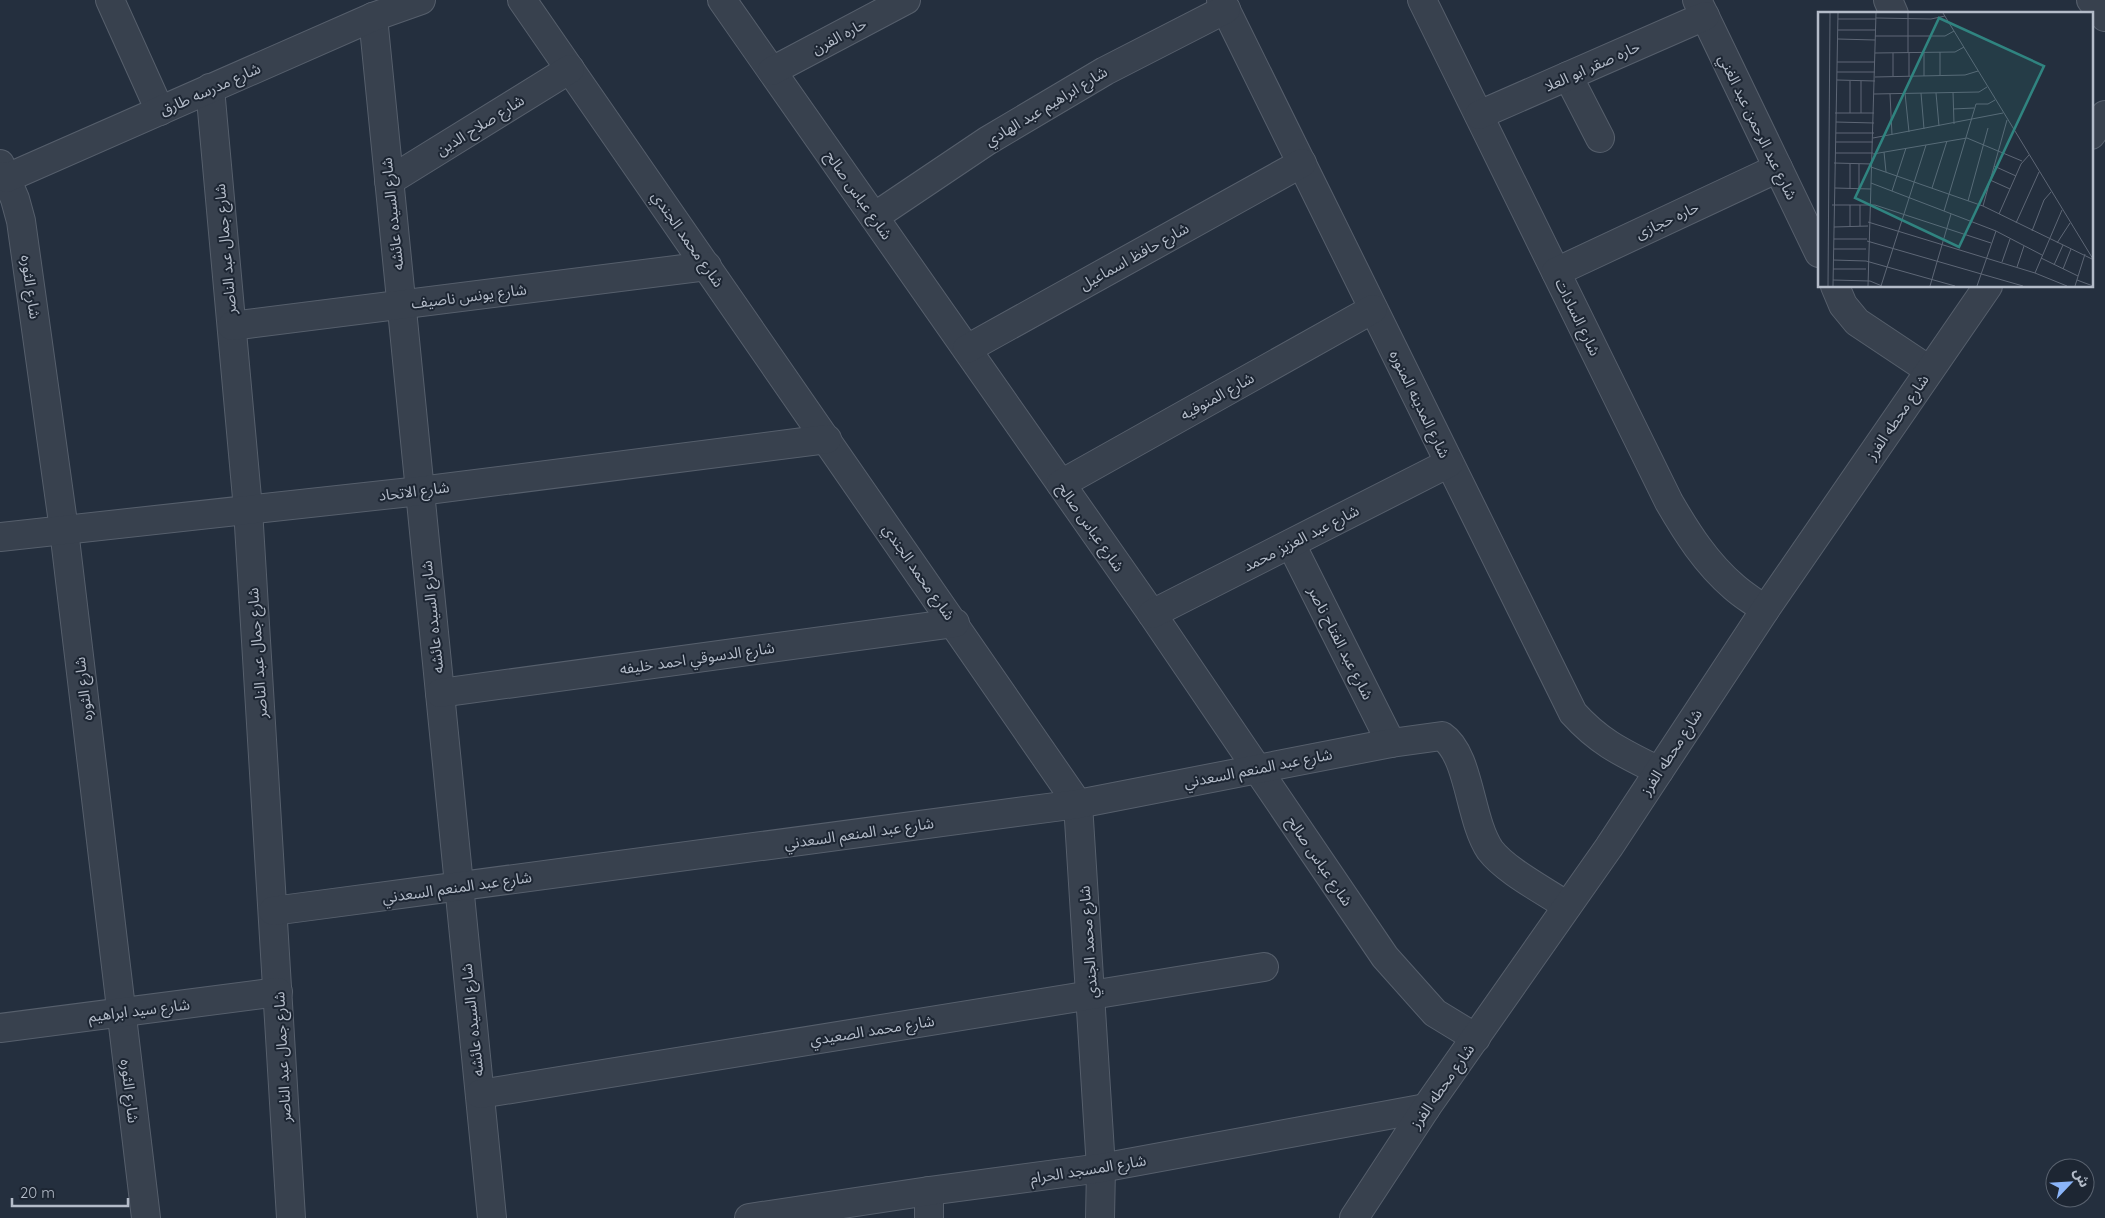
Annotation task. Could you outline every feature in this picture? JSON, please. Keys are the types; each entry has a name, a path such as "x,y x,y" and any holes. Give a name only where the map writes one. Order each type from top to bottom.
{"street":[{"path":"110,0 160,111"},
{"name":"شارع محمد الجندي","path":"522,0 955,623 1078,804 1101,1168 1100,1218"},
{"name":"شارع عباس صالح","path":"722,0 1152,614 1385,956 1435,1013 1476,1038"},
{"name":"حاره الفرن","path":"772,72 906,0"},
{"name":"شارع السادات","path":"1422,0 1669,502 1689,535 1709,562 1734,588 1766,610"},
{"path":"1888,0 1893,12"},
{"path":"2091,0 2105,16"},
{"name":"شارع مدرسه طارق","path":"2,173 160,111 406,2"},
{"name":"شارع المدينه المنوره","path":"1224,4 1573,713 1589,731 1610,746 1659,771"},
{"name":"شارع ابراهيم عبد الهادي","path":"874,217 1012,126 1224,4"},
{"name":"حاره صقر ابو العلا","path":"1479,115 1568,76 1701,8"},
{"name":"شارع عبد الرحمن عبد الغني","path":"1701,8 1818,251"},
{"name":"شارع السيده عائشه","path":"373,17 492,1218"},
{"name":"شارع صلاح الدين","path":"389,182 570,68"},
{"path":"1568,76 1600,138"},
{"name":"شارع جمال عبد الناصر","path":"210,88 248,509 291,1218"},
{"path":"2092,134 2105,115"},
{"name":"شارع حافظ اسماعيل","path":"967,348 1302,163"},
{"name":"حاره حجازى","path":"1556,272 1778,168"},
{"name":"شارع الثوره","path":"2,173 22,221 64,530 120,1013 146,1218"},
{"name":"شارع يونس ناصيف","path":"232,326 707,266"},
{"path":"1836,288 1844,304 1857,322 1929,370"},
{"name":"شارع محطه الفرز","path":"1354,1218 1426,1108 1567,906 1766,610 1987,288"},
{"name":"شارع المنوفيه","path":"1061,484 1373,309"},
{"name":"شارع الاتحاد","path":"0,537 420,491 827,439"},
{"name":"شارع عبد العزيز محمد","path":"1152,614 1450,463"},
{"name":"شارع عبد الفتاح ناصر","path":"1291,544 1391,742"},
{"name":"شارع الدسوقي احمد خليفه","path":"440,693 955,623"},
{"name":"شارع عبد المنعم السعدني","path":"273,911 459,888 1078,804 1391,742 1442,736 1454,748 1483,838 1491,850 1500,862 1567,906"},
{"name":"شارع محمد الصعيدي","path":"480,1094 1264,967"},
{"name":"شارع سيد ابراهيم","path":"0,1028 278,992"},
{"name":"شارع المسجد الحرام","path":"765,1217 929,1191 1101,1168 1426,1108"},
{"path":"929,1191 929,1218"}]}
